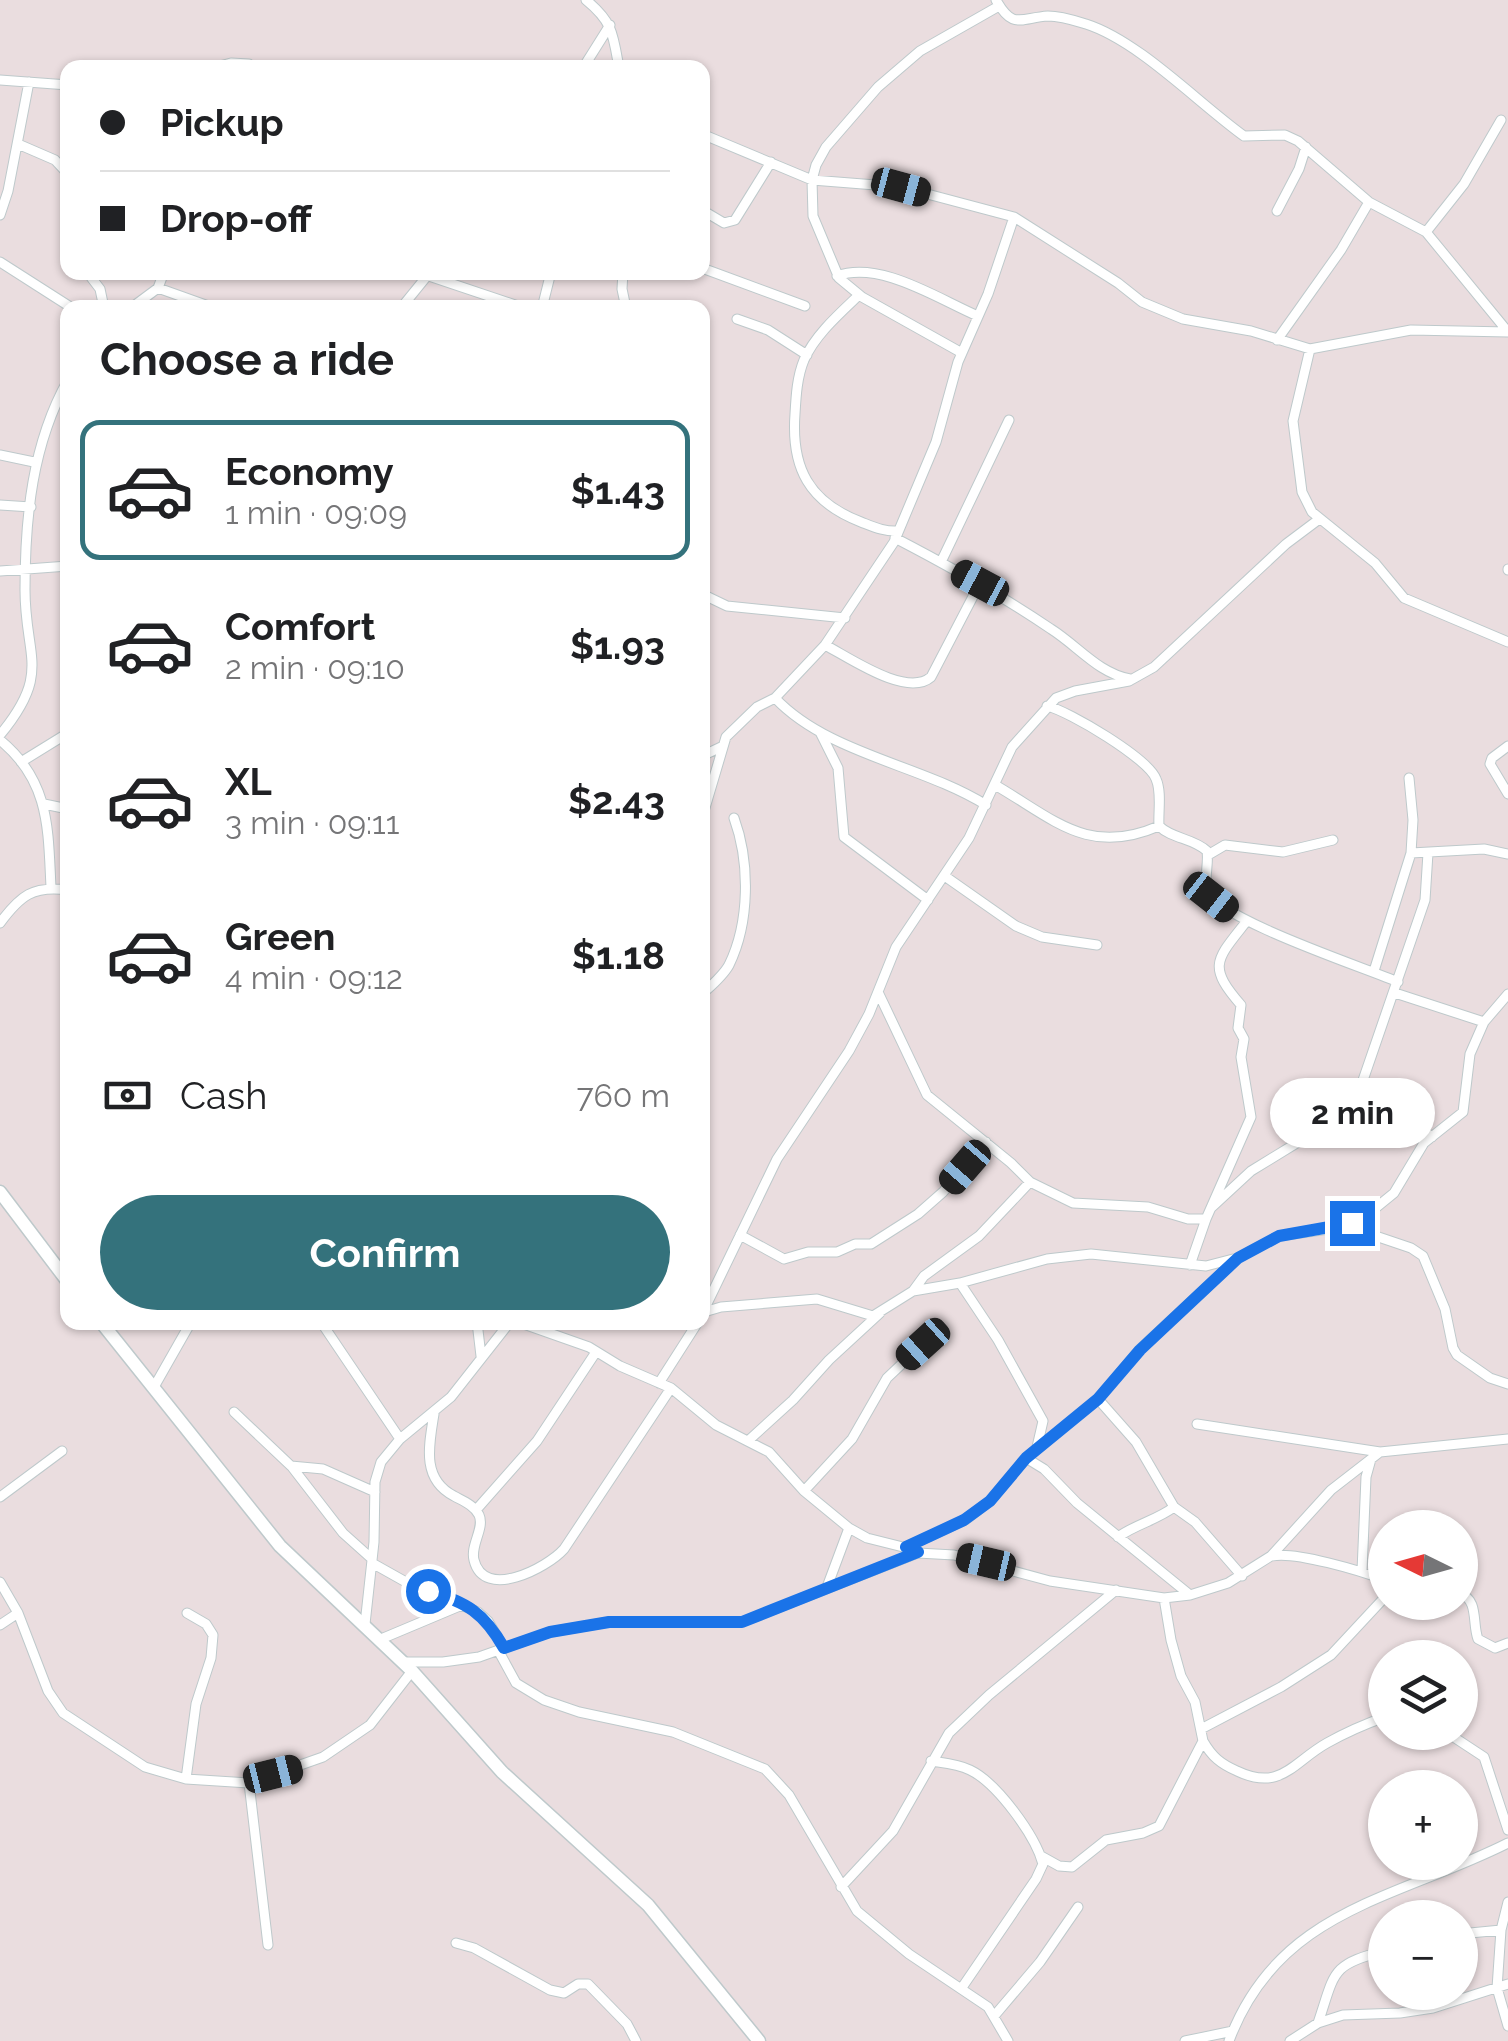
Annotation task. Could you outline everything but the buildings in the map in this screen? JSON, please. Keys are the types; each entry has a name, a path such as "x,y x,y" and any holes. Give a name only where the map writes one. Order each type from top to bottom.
{"main road":[{"path":"0,1192 60,1271"},
{"path":"108,1330 280,1546 408,1666 502,1772 648,1905 759,2041"}],"street":[{"path":"586,0 610,25 618,60"},
{"path":"962,353 859,295 838,276 813,216 812,180 826,148 878,87 920,51 998,3 1004,14 1022,22 1044,16 1065,17 1092,26 1192,92 1244,136 1285,136 1306,147 1370,202 1426,232 1508,332"},
{"path":"588,60 610,25"},
{"path":"0,80 60,85"},
{"path":"0,215 29,82"},
{"path":"1426,232 1464,184 1502,120"},
{"path":"710,137 812,180 901,187 1014,218 1156,309 1183,319 1224,325 1310,350 1410,330 1508,332"},
{"path":"710,144 717,140"},
{"path":"18,144 60,165"},
{"path":"1277,211 1299,170 1306,147"},
{"path":"710,215 724,223 735,220 771,162"},
{"path":"1278,340 1370,202"},
{"path":"710,790 722,747 740,722 775,698 825,645 897,534 936,442 962,353 1014,218"},
{"path":"0,262 60,300"},
{"path":"838,276 854,270 878,272 978,316"},
{"path":"710,271 805,306"},
{"path":"141,300 158,288 161,280"},
{"path":"440,280 500,300"},
{"path":"158,288 192,300"},
{"path":"859,295 816,340 797,388 794,454 811,488 848,517 897,534 1055,631 1108,672 1132,680"},
{"path":"736,319 768,330 807,355"},
{"path":"1310,350 1293,421 1302,492 1318,520 1366,556 1404,598 1508,642"},
{"path":"50,887 44,804 21,762 0,738 22,704 34,662 25,594 34,462 60,394"},
{"path":"942,562 1010,420"},
{"path":"0,455 34,462"},
{"path":"0,505 30,507"},
{"path":"710,1298 777,1159 849,1051 896,948 946,876 986,805 1012,748 1047,706 1074,691 1132,680 1154,667 1286,544 1318,520"},
{"path":"0,571 60,566"},
{"path":"825,645 894,679 914,685 924,683 980,583"},
{"path":"710,598 727,606 845,618"},
{"path":"775,698 794,717 819,730 986,805"},
{"path":"1047,706 1097,730 1151,771 1157,784 1160,826 1168,833 1195,842 1208,855 1211,897 1246,922 1398,982"},
{"path":"819,730 838,768 844,837 928,900"},
{"path":"21,762 60,738"},
{"path":"1508,746 1490,762 1508,794"},
{"path":"710,751 722,747"},
{"path":"1374,972 1411,853 1414,820 1409,778"},
{"path":"995,785 1073,833 1132,837 1160,826"},
{"path":"44,804 60,807"},
{"path":"710,986 728,968 743,919 742,842 734,818"},
{"path":"1208,855 1225,845 1283,852 1333,840"},
{"path":"1411,853 1484,849 1508,854"},
{"path":"1211,1208 1251,1171 1300,1142 1314,1125 1357,1093 1425,900 1428,853"},
{"path":"946,876 1016,926 1042,937 1097,945"},
{"path":"0,923 32,892 60,889"},
{"path":"1190,1265 1251,1116 1240,1057 1244,1039 1238,1028 1241,1005 1223,986 1220,967 1224,950 1246,922"},
{"path":"878,992 924,1092 1030,1182 1073,1203 1148,1207 1195,1220 1206,1219"},
{"path":"1395,993 1484,1022"},
{"path":"913,1291 1080,1255 1206,1266 1238,1258 1279,1236 1346,1226 1368,1215 1394,1193 1432,1137 1463,1112 1470,1054 1484,1022 1508,994"},
{"path":"1357,1093 1400,1113 1432,1137"},
{"path":"740,1235 784,1259 872,1244 943,1192 986,1142"},
{"path":"750,1440 882,1311 967,1247 1030,1182"},
{"path":"1346,1226 1411,1248 1423,1256 1445,1309 1457,1355 1490,1378 1508,1384"},
{"path":"906,1547 979,1510 998,1494 1026,1458 1098,1399 1140,1350 1238,1258"},
{"path":"960,1283 998,1340 1043,1421 1036,1449"},
{"path":"710,1312 817,1299 866,1315 882,1311"},
{"path":"154,1387 186,1330"},
{"path":"326,1330 400,1439"},
{"path":"479,1330 481,1359"},
{"path":"365,1624 380,1462 400,1439 434,1414 504,1330"},
{"path":"539,1330 672,1388 716,1425 768,1452 804,1491 867,1538 918,1552 954,1555 1050,1581 1164,1598 1190,1595 1242,1576 1270,1556 1332,1490 1376,1454"},
{"path":"659,1383 693,1330"},
{"path":"804,1491 852,1439 887,1378 923,1344"},
{"path":"476,1510 536,1441 596,1352"},
{"path":"434,1414 428,1454 435,1482 476,1510 481,1522 473,1558 486,1578 504,1580 545,1566 564,1550 672,1388"},
{"path":"1098,1399 1136,1442 1174,1506 1211,1538 1242,1576"},
{"path":"234,1412 291,1466 343,1533 372,1561 413,1586 488,1620 516,1683 544,1700 580,1712 674,1732 765,1769 789,1794 857,1910 874,1928 996,2015 1008,2041"},
{"path":"1197,1424 1376,1454 1506,1443"},
{"path":"0,1497 62,1451"},
{"path":"1362,1571 1366,1477 1376,1454"},
{"path":"1026,1458 1044,1469 1076,1503 1190,1595"},
{"path":"291,1466 322,1469 375,1492"},
{"path":"1118,1537 1174,1506"},
{"path":"828,1587 849,1528"},
{"path":"0,1582 18,1613 48,1691 70,1720 145,1768 186,1779 249,1782 300,1767 350,1740 370,1725 408,1666 454,1661 550,1632 609,1622 742,1622 918,1552"},
{"path":"1270,1556 1287,1555 1368,1573"},
{"path":"841,1888 893,1831 949,1733 989,1694 1116,1590"},
{"path":"1164,1598 1176,1658 1195,1702 1202,1741 1220,1763 1250,1777 1268,1780 1325,1744 1368,1725"},
{"path":"381,1640 462,1605"},
{"path":"186,1779 196,1704 211,1658 213,1636 206,1624 187,1612"},
{"path":"0,1624 18,1613"},
{"path":"1200,1729 1280,1687 1330,1654 1368,1615"},
{"path":"1475,1620 1478,1640 1495,1648 1508,1643"},
{"path":"1041,1856 1059,1866 1072,1867 1106,1840 1159,1826 1202,1741"},
{"path":"1473,1750 1484,1757 1508,1830"},
{"path":"931,1761 968,1769 984,1778 1006,1801 1041,1856 1036,1879 962,1989"},
{"path":"249,1782 268,1944"},
{"path":"1185,2041 1231,2036 1246,2000 1265,1974 1330,1920 1508,1843"},
{"path":"1508,1902 1501,1930 1497,1988 1508,2026"},
{"path":"996,2015 1078,1907"},
{"path":"1478,1932 1501,1930"},
{"path":"456,1943 474,1948 550,1990 564,1993 578,1984 588,1984 627,2024 636,2041"},
{"path":"1318,2023 1338,1969 1368,1955"},
{"path":"1290,2041 1318,2023 1344,2015 1432,2008 1508,1984"}],"route":[{"path":"428,1591 478,1612 488,1620 504,1648 550,1632 609,1622 742,1622 769,1614 918,1552 906,1547 979,1510 1036,1449 1098,1399 1160,1330 1258,1244 1279,1236 1352,1223"}]}
